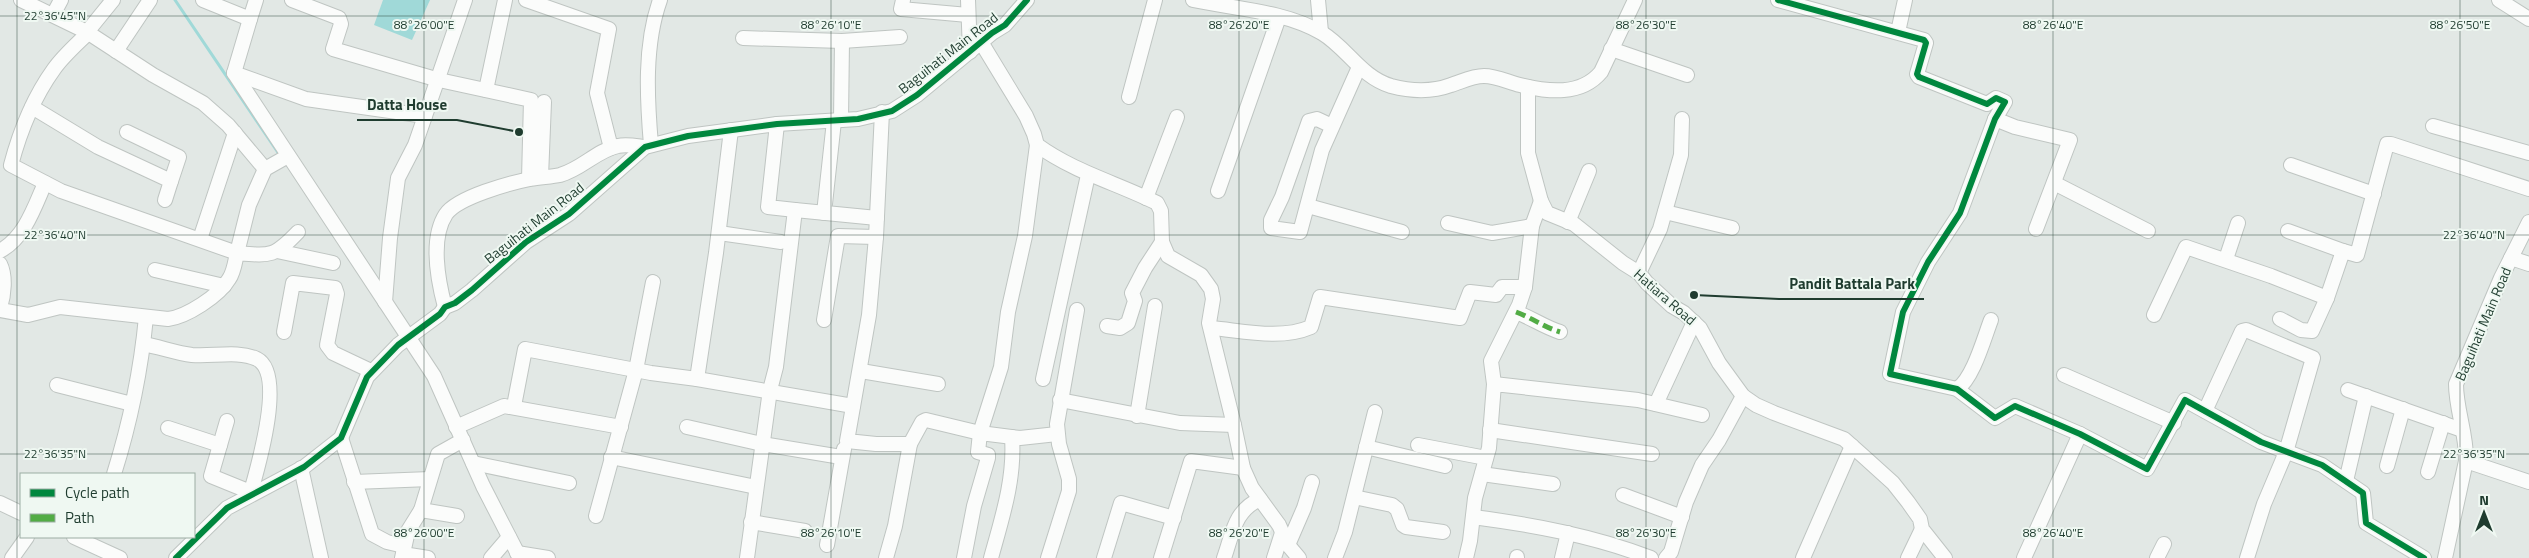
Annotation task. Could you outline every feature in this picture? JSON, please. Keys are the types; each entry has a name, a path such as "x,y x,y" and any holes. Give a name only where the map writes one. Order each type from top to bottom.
{"street":[{"path":"21,0 88,32 153,75 203,104 235,133 278,162"},
{"path":"53,14 61,0"},
{"path":"112,0 88,32 54,68 20,131 11,165 62,191 238,253 272,254 298,232"},
{"path":"116,50 150,0"},
{"path":"256,0 234,73 278,162 385,302 434,376 456,427 460,442 473,464 518,555 548,558"},
{"path":"292,0 339,18 340,24 333,49 439,80 531,100 535,178"},
{"path":"385,302 396,187 439,80 465,0"},
{"path":"486,90 505,0"},
{"path":"526,0 609,29 597,93 611,148"},
{"path":"445,307 437,275 441,224 447,212 475,196 535,178 560,175 579,168 611,148 620,145 648,146 650,49 655,14 660,0"},
{"path":"903,0 901,9 968,15"},
{"path":"968,0 970,52"},
{"name":"Baguihati Main Road","path":"176,558 227,508 301,468 341,438 371,371 398,345 440,314 445,307 455,303 472,290 526,242 569,214 612,174 648,146 688,136 777,124 838,121 892,111 908,101 1005,25 1027,0"},
{"path":"1129,97 1155,0"},
{"path":"1193,0 1280,17 1321,32 1331,39 1359,67 1388,85 1415,90 1440,89 1483,76 1528,87 1563,91 1585,86 1601,72 1634,0"},
{"path":"1778,0 1924,40 1926,43 1917,74 1919,77 1987,104 1996,98 2005,102 1995,119 1960,213 1928,262 1903,312 1890,374 1958,389 1995,418 2015,406 2080,434 2148,469 2185,400 2261,442 2322,465 2363,494 2366,524 2424,558"},
{"path":"1898,32 1905,0"},
{"path":"2499,0 2529,19"},
{"path":"210,2 250,19"},
{"path":"1321,3 1321,32"},
{"path":"1218,191 1280,17"},
{"path":"743,38 842,41 900,37"},
{"path":"824,213 838,121 842,41"},
{"path":"964,558 974,506 988,458 988,455 978,452 977,448 1001,367 1008,312 1025,236 1037,146 1026,116 981,42"},
{"path":"1611,49 1687,75"},
{"path":"1332,126 1317,119 1308,121 1282,197 1271,220 1271,228 1300,232 1322,150 1359,67"},
{"path":"234,73 306,98 425,116"},
{"path":"1466,558 1490,430 1494,384 1491,362 1516,312 1525,287 1532,226 1541,201 1528,152 1528,87"},
{"path":"535,178 544,102"},
{"path":"32,107 98,147 171,181"},
{"path":"827,545 841,457 847,441 861,371 869,315 876,237 882,112"},
{"path":"1146,198 1177,117"},
{"path":"1639,272 1660,229 1682,155 1682,119"},
{"path":"1995,119 2015,127 2070,140 2036,230"},
{"path":"777,124 768,206 877,218"},
{"path":"2433,126 2529,153"},
{"path":"697,379 719,233 731,130"},
{"path":"127,132 179,157 165,200"},
{"path":"200,239 235,133"},
{"path":"2288,231 2357,255 2387,144 2529,189"},
{"path":"1037,146 1056,160 1157,203 1161,211 1162,242 1168,256 1201,275 1208,283 1213,299 1209,323 1212,328 1213,345 1234,425 1242,468 1285,539 1299,558"},
{"path":"0,264 4,281 0,309 28,315 60,308 168,319 180,318 224,286 230,278 238,253 249,204 278,162"},
{"path":"2291,165 2374,194"},
{"path":"1568,222 1588,170"},
{"path":"1043,379 1088,174"},
{"path":"0,251 15,240 23,230 45,182"},
{"path":"2054,183 2111,214 2148,231"},
{"name":"Hatiara Road","path":"1541,201 1547,213 1568,222 1623,263 1639,272 1647,283 1694,322 1700,328 1719,363 1744,396 1756,405 1825,431 1852,446 1893,483 1920,519 1922,529 1945,558"},
{"path":"1308,206 1402,232"},
{"path":"747,558 770,390 776,367 795,210"},
{"path":"1665,212 1732,228"},
{"name":"Baguihati Main Road","path":"2445,558 2466,461 2466,449 2456,400 2456,384 2511,258 2529,222"},
{"path":"1448,223 1492,233 1532,226"},
{"path":"2226,260 2238,223"},
{"path":"719,233 781,242"},
{"path":"824,320 838,236 876,237"},
{"path":"1106,326 1120,328 1128,323 1135,301 1132,293 1162,242"},
{"path":"2154,315 2186,248 2226,260 2327,298"},
{"path":"277,251 333,263"},
{"path":"2280,319 2301,330 2312,331 2327,298 2343,251"},
{"path":"2511,258 2529,264"},
{"path":"155,270 224,286"},
{"path":"596,516 636,370 653,282"},
{"path":"284,332 293,283 335,288 337,294 327,345 333,353 371,371"},
{"path":"1212,328 1264,334 1300,332 1311,327 1320,297 1460,318 1470,292 1496,295 1502,287 1525,287"},
{"path":"1137,416 1156,306"},
{"path":"1048,558 1069,491 1069,479 1057,434 1060,400 1077,310"},
{"path":"1516,312 1540,322 1544,327 1560,332"},
{"path":"114,473 132,404 146,317"},
{"path":"1958,389 1963,385 1970,372 1991,320"},
{"path":"1656,404 1694,322"},
{"path":"2205,411 2242,331 2246,330 2310,356 2313,361 2286,452 2264,504 2247,558"},
{"path":"143,344 190,355 243,356 256,359 264,365 269,376 270,400 266,431 250,495 239,487 211,476 227,421"},
{"path":"514,406 525,348 636,370 770,390 853,406"},
{"path":"861,371 938,384"},
{"path":"2064,375 2174,423"},
{"path":"57,384 132,404"},
{"path":"1494,384 1638,400 1702,415"},
{"path":"2348,390 2462,430"},
{"path":"1666,558 1671,552 1702,465 1719,440 1744,396"},
{"path":"2346,482 2366,396"},
{"path":"1060,400 1180,423 1234,425"},
{"path":"456,427 504,406 514,406 621,427"},
{"path":"2387,466 2403,409"},
{"path":"1335,558 1354,497 1375,412"},
{"path":"886,558 910,444 922,422 926,420 980,433 1012,437 1057,434"},
{"path":"2428,472 2443,423"},
{"path":"687,427 762,444 841,457"},
{"path":"168,428 220,445"},
{"path":"1490,430 1652,454"},
{"path":"2024,558 2080,434"},
{"path":"991,558 1009,492 1012,437"},
{"path":"341,438 372,534 403,553 428,558"},
{"path":"847,441 876,444 910,444"},
{"path":"403,553 408,531 421,510 438,454 460,442"},
{"path":"1418,445 1486,458"},
{"path":"1803,558 1852,446"},
{"path":"1366,447 1445,466"},
{"path":"611,457 756,487"},
{"path":"1161,558 1191,461 1242,468"},
{"path":"2466,461 2529,482"},
{"path":"473,464 568,482"},
{"path":"301,468 321,558"},
{"path":"1482,474 1553,484"},
{"path":"354,482 430,479"},
{"path":"1274,558 1304,508 1312,482"},
{"path":"1623,495 1682,517"},
{"path":"1354,497 1392,505 1398,509 1403,525 1406,527 1443,532"},
{"path":"1224,558 1239,516 1245,508 1260,499"},
{"path":"0,503 20,513"},
{"path":"1104,558 1121,503 1174,518"},
{"path":"421,510 457,516"},
{"path":"1473,517 1568,533 1614,544 1652,558"},
{"path":"752,522 805,530"},
{"path":"1908,558 1922,529"},
{"path":"1562,558 1568,533"},
{"path":"492,558 509,536"},
{"path":"12,558 26,538"},
{"path":"89,540 120,558"},
{"path":"2157,558 2164,544"}],"water":[{"path":"383,0 430,0 412,40 374,25"}],"waterway":[{"path":"175,0 281,157"}],"marked path":[{"path":"1516,312 1560,332"}],"cycle path":[{"path":"176,558 227,508 304,467 341,438 367,377 398,345 440,314 445,307 455,303 472,290 526,242 569,214 645,147 688,136 777,124 858,119 892,111 917,95 992,33 1005,25 1027,0"},
{"path":"1778,0 1924,40 1926,43 1917,74 1919,77 1987,104 1996,98 2005,102 1995,119 1960,213 1928,262 1903,312 1890,374 1957,389 1995,418 2015,406 2080,434 2147,469 2185,400 2261,442 2322,465 2363,493 2366,523 2424,558"}],"place":[{"name":"Datta House","path":"519,132"},
{"name":"Pandit Battala Park","path":"1694,295"}]}
